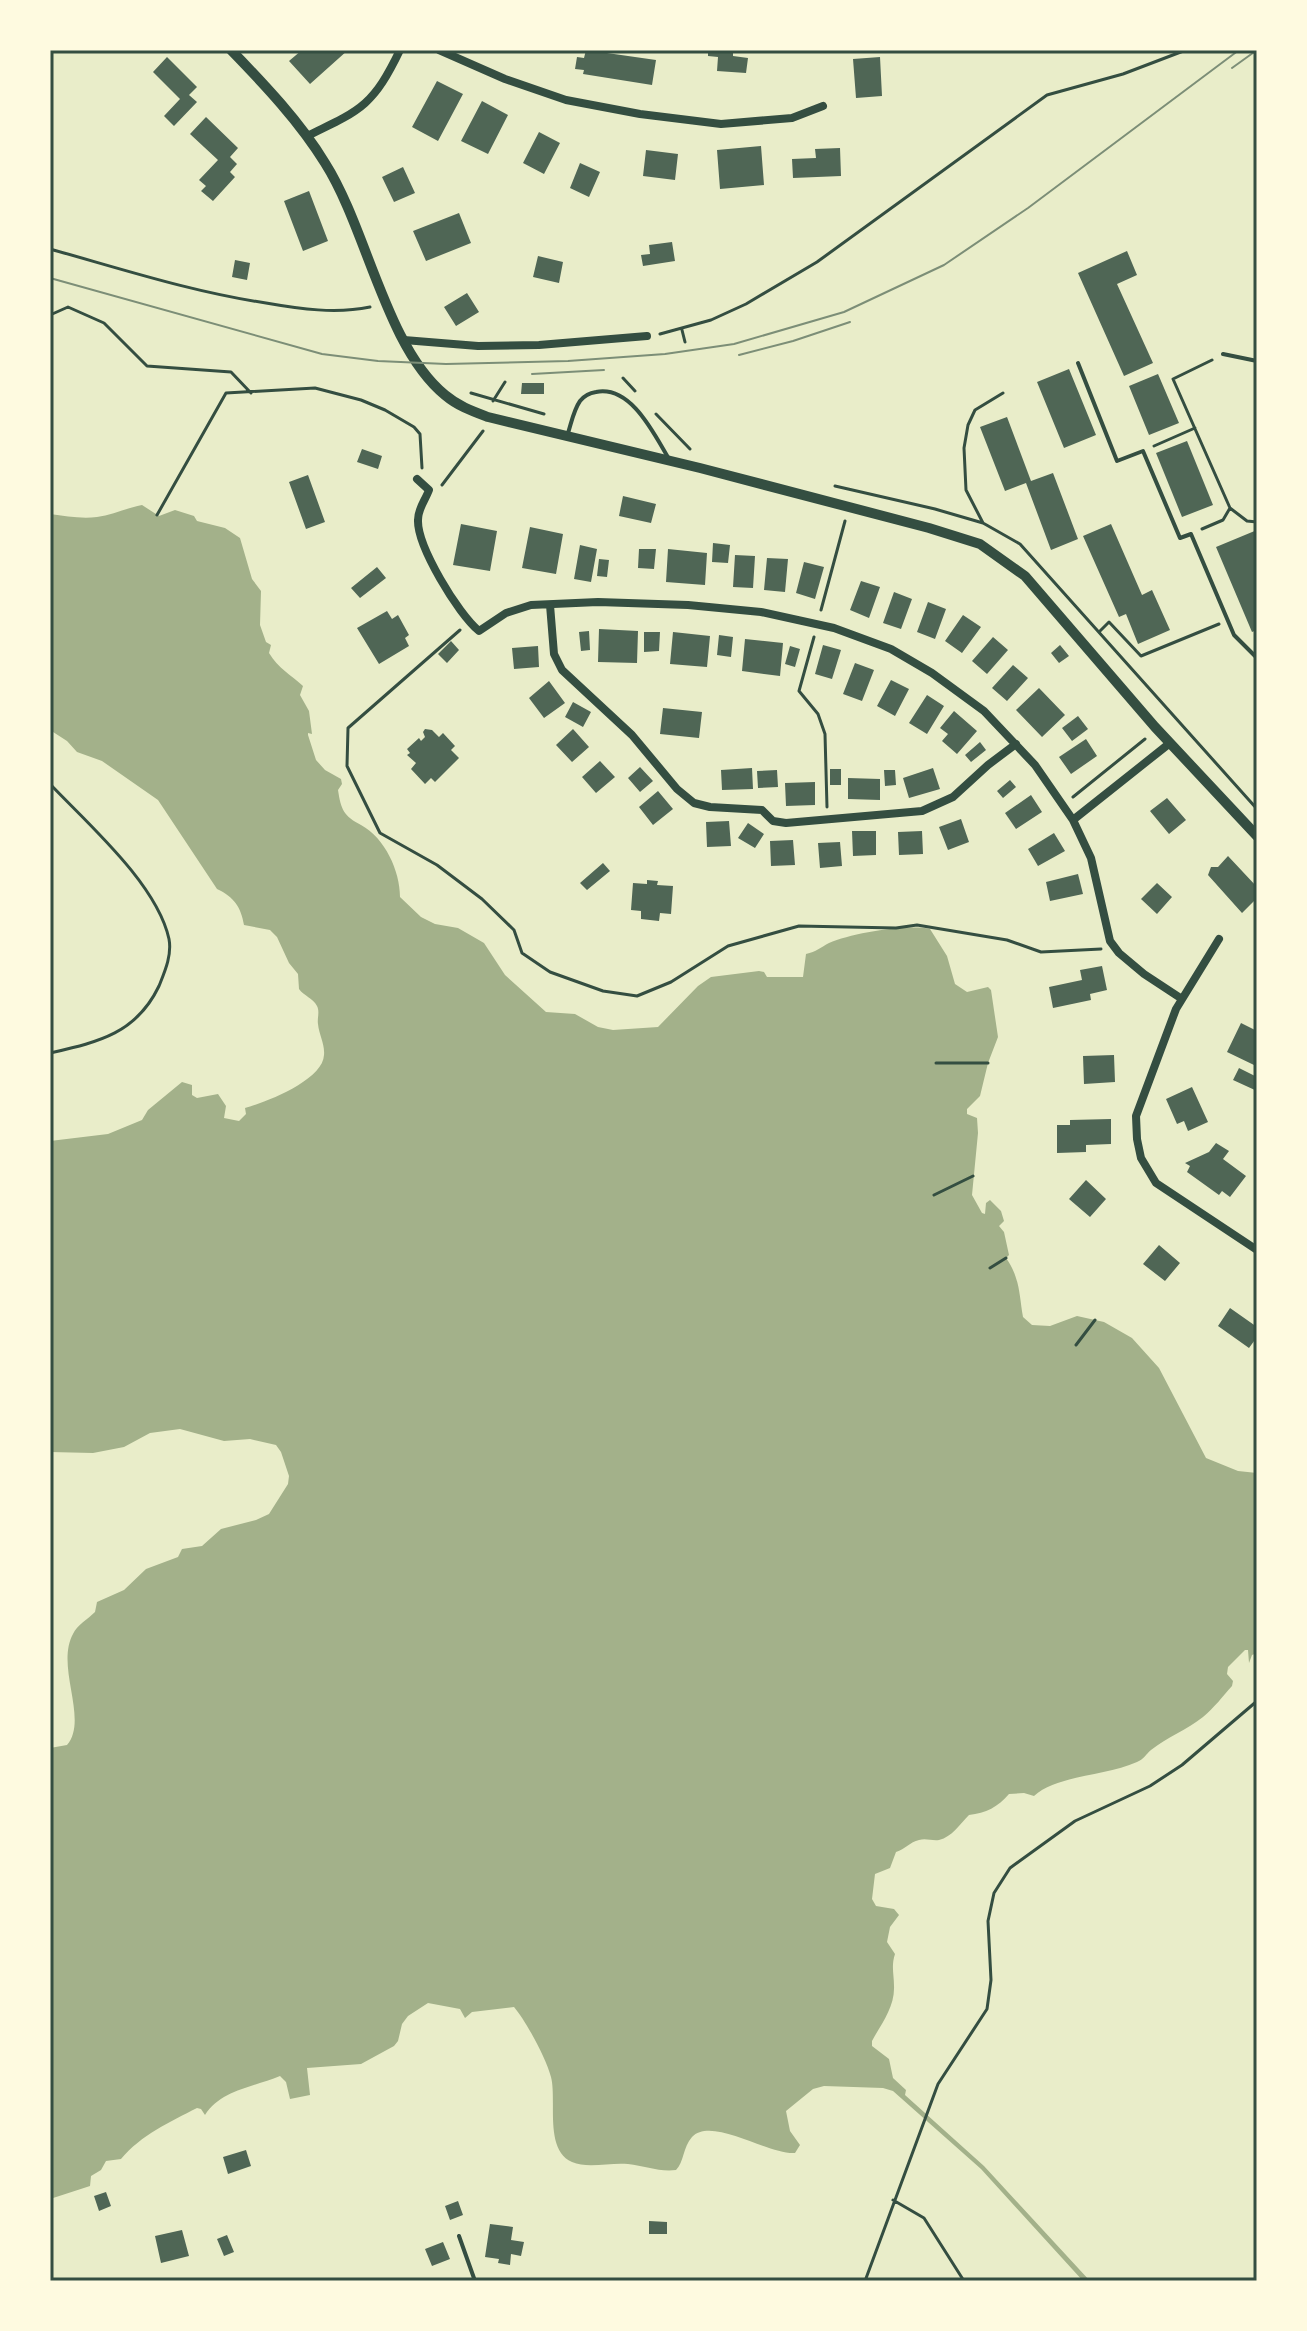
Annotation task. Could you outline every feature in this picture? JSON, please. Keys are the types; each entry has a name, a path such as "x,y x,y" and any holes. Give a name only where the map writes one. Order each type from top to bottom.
{"street":[{"path":"231,50 307,136 345,200 404,340 424,374 446,397 463,408 488,417 671,461 980,544 1025,576 1155,727 1257,836"},
{"path":"307,136 352,114 374,97 400,50"},
{"path":"439,50 505,79 566,100 640,114 721,124 792,118 823,106"},
{"path":"404,340 478,346 539,345 647,336"},
{"path":"420,481 429,490 418,514 421,542 469,622 479,631 512,610 531,605 598,602 688,605 761,612 834,628 891,649 932,673 984,711 1035,765 1073,820 1091,858 1106,926 1116,948 1144,974 1182,999"},
{"path":"550,605 554,654 562,670 632,735 677,789 694,803 762,810 773,821 786,823 922,811 953,797 1016,744"},
{"path":"1073,820 1170,743"},
{"path":"1219,939 1182,999 1136,1116 1141,1158 1156,1183 1257,1250"}],"lane":[{"path":"1223,354 1257,361"},
{"path":"1078,363 1117,461 1143,451 1180,538 1191,534 1234,635 1257,658"},
{"path":"567,437 578,403 586,395 614,391 652,429 671,461"},
{"path":"459,2236 475,2281"}],"path":[{"path":"647,336 682,330 746,304 817,262 1047,95 1123,74 1186,50"},
{"path":"50,249 176,286 290,307 354,309 368,308 385,301"},
{"path":"50,315 68,307 104,323 147,366 231,372 251,393"},
{"path":"682,330 685,342"},
{"path":"1223,354 1173,379 1230,508 1247,521 1257,522"},
{"path":"428,494 440,488 486,428 493,400 504,388 505,382"},
{"path":"157,515 226,393 315,388 385,410 420,434 420,481"},
{"path":"463,391 546,414"},
{"path":"983,523 966,490 964,448 968,425 975,410 1003,393"},
{"path":"1152,446 1195,428"},
{"path":"661,444 692,452"},
{"path":"823,484 983,523 1020,544 1257,809"},
{"path":"827,819 825,734 818,714 799,691 852,491"},
{"path":"1200,529 1223,520 1230,508"},
{"path":"1100,631 1109,622 1141,656 1227,620"},
{"path":"469,622 348,728 347,766 380,833 437,865 482,899 514,930 522,953 550,972 603,991 637,996 671,982 728,946 799,926 896,928 917,925 1007,940 1041,952 1116,948"},
{"path":"1063,805 1102,776 1155,727"},
{"path":"50,784 120,856 157,909 169,940 168,964 156,991 150,1004 131,1024 100,1042 50,1053"},
{"path":"936,1063 988,1063"},
{"path":"934,1195 973,1176"},
{"path":"990,1268 1006,1258"},
{"path":"1076,1345 1095,1320"},
{"path":"865,2281 898,2185 938,2084 987,2009 991,1980 988,1921 994,1893 1010,1868 1075,1821 1150,1786 1182,1765 1257,1701"},
{"path":"893,2200 924,2218 964,2281"}],"shaded area":[{"path":"142,505 159,516 175,510 194,516 197,521 225,528 240,538 252,579 261,591 260,625 266,642 271,645 269,653 303,686 300,695 309,711 312,734 308,735 316,760 325,770 341,779 338,790 344,812 370,831 390,856 400,897 421,917 435,924 458,928 484,943 505,975 546,1012 575,1014 598,1027 613,1030 658,1027 711,977 759,971 767,977 803,977 806,954 829,943 880,930 930,929 947,956 955,984 967,992 988,987 991,990 998,1037 980,1096 967,1109 967,1114 977,1118 978,1133 972,1195 982,1213 985,1214 986,1203 990,1200 1001,1211 1004,1221 999,1226 1004,1232 1009,1255 1006,1258 1016,1279 1023,1317 1032,1325 1050,1326 1077,1316 1104,1322 1132,1338 1159,1368 1206,1458 1238,1471 1257,1473 1257,1653 1252,1655 1249,1663 1248,1650 1245,1650 1228,1667 1227,1674 1233,1681 1232,1686 1215,1706 1197,1722 1157,1745 1137,1762 1055,1784 1034,1796 1009,1794 991,1809 969,1815 944,1838 919,1840 896,1852 890,1868 875,1874 872,1899 876,1906 894,1909 899,1915 890,1927 887,1942 895,1954 894,1994 872,2046 889,2059 893,2078 906,2090 905,2095 984,2166 1090,2281 1083,2281 981,2169 893,2091 883,2088 824,2086 813,2089 786,2111 790,2131 800,2145 795,2153 713,2131 692,2137 676,2170 572,2162 563,2156 555,2136 551,2077 535,2040 514,2007 472,2012 465,2018 460,2009 428,2003 408,2016 394,2046 361,2064 307,2068 310,2095 290,2099 286,2082 280,2076 239,2090 220,2100 205,2115 197,2108 147,2136 121,2159 106,2161 101,2170 91,2176 90,2186 50,2199 50,1748 67,1745 73,1734 75,1721 68,1647 75,1631 95,1612 97,1602 124,1590 146,1569 178,1557 182,1549 202,1546 221,1529 269,1514 288,1484 289,1476 276,1445 250,1439 224,1441 180,1429 150,1433 124,1447 93,1453 50,1452 50,1141 108,1134 142,1120 148,1110 182,1082 192,1085 192,1095 197,1098 218,1094 226,1106 224,1118 239,1121 246,1114 245,1108 304,1081 321,1064 324,1055 317,1006 299,989 298,974 277,937 270,930 244,925 236,903 217,889 158,800 102,761 77,752 50,730 50,514 97,517"}],"building":[{"path":"302,50 348,50 310,84 289,61"},
{"path":"586,50 656,60 652,85 583,74 584,70 575,69 577,57 584,58"},
{"path":"708,50 733,50 733,56 748,58 746,73 717,71 718,57 708,56"},
{"path":"167,57 197,87 189,95 197,102 174,126 164,116 180,99 153,72"},
{"path":"880,57 882,96 856,98 853,59"},
{"path":"437,81 463,94 438,141 412,127"},
{"path":"482,101 508,115 488,154 461,141"},
{"path":"206,117 238,148 230,157 237,164 230,172 235,177 213,201 201,191 206,186 199,180 218,160 190,134"},
{"path":"539,132 560,143 544,174 523,163"},
{"path":"761,146 764,185 720,189 717,150"},
{"path":"840,148 841,176 793,178 792,159 816,158 815,149"},
{"path":"646,150 678,154 675,180 643,176"},
{"path":"580,163 600,172 589,197 570,188"},
{"path":"403,167 415,193 394,202 382,177"},
{"path":"309,191 328,241 303,251 284,201"},
{"path":"459,213 471,243 426,261 413,231"},
{"path":"672,242 675,261 643,266 641,255 650,254 649,245"},
{"path":"1127,251 1137,275 1117,284 1153,363 1124,376 1078,273"},
{"path":"538,256 563,262 559,283 533,277"},
{"path":"235,260 250,263 247,280 232,277"},
{"path":"467,293 479,312 456,326 444,307"},
{"path":"1069,369 1096,435 1064,448 1037,382"},
{"path":"1158,374 1179,423 1149,435 1129,386"},
{"path":"522,383 544,383 544,394 521,394"},
{"path":"1007,417 1031,481 1053,473 1078,539 1051,550 1026,483 1005,491 980,427"},
{"path":"1187,441 1213,505 1182,517 1156,453"},
{"path":"362,449 382,456 378,469 357,462"},
{"path":"308,475 325,522 306,529 289,482"},
{"path":"623,496 656,504 651,523 619,516"},
{"path":"461,524 497,531 490,571 453,565"},
{"path":"1111,524 1142,595 1152,590 1170,630 1138,644 1126,614 1119,617 1083,536"},
{"path":"530,527 563,534 556,574 522,568"},
{"path":"1257,530 1257,630 1252,632 1216,547"},
{"path":"713,543 730,545 728,563 712,562"},
{"path":"580,545 597,549 591,582 574,579"},
{"path":"639,549 656,549 654,569 638,568"},
{"path":"668,549 707,553 705,585 666,582"},
{"path":"735,555 755,556 753,588 733,587"},
{"path":"767,558 788,559 785,592 764,590"},
{"path":"599,559 609,560 607,577 597,576"},
{"path":"804,562 824,567 815,599 796,593"},
{"path":"377,567 386,578 360,598 351,588"},
{"path":"861,581 880,587 869,618 850,610"},
{"path":"894,592 912,599 901,629 883,623"},
{"path":"928,602 946,609 935,639 917,632"},
{"path":"387,611 392,619 398,615 409,635 405,638 409,646 379,664 357,628"},
{"path":"963,615 981,627 962,653 945,641"},
{"path":"599,629 638,631 637,663 598,662"},
{"path":"589,631 590,650 581,651 579,632"},
{"path":"644,632 660,632 659,651 644,652"},
{"path":"673,632 710,636 707,667 670,664"},
{"path":"719,635 733,637 731,657 717,655"},
{"path":"993,637 1008,650 987,674 972,661"},
{"path":"745,639 783,643 780,676 742,671"},
{"path":"451,641 459,650 447,663 438,654"},
{"path":"823,645 841,650 832,679 815,674"},
{"path":"1060,645 1069,656 1059,663 1051,653"},
{"path":"538,646 539,667 514,669 512,648"},
{"path":"790,646 800,649 795,667 785,664"},
{"path":"855,663 874,670 862,701 843,694"},
{"path":"1013,665 1028,678 1007,701 992,688"},
{"path":"891,680 909,689 895,716 877,706"},
{"path":"549,681 565,703 544,718 529,698"},
{"path":"1039,688 1065,715 1042,737 1016,710"},
{"path":"927,695 944,706 927,734 909,723"},
{"path":"573,702 591,712 583,727 565,717"},
{"path":"663,708 702,712 699,738 660,734"},
{"path":"954,711 977,731 957,754 942,741 948,734 940,728"},
{"path":"1078,716 1088,729 1072,741 1062,728"},
{"path":"425,729 432,730 439,737 443,733 455,746 451,750 459,758 435,782 431,778 425,784 411,769 416,763 407,755 410,753 407,749 419,738 421,741 425,737"},
{"path":"573,729 589,747 572,762 556,745"},
{"path":"1086,739 1097,756 1071,774 1059,757"},
{"path":"980,742 986,750 971,762 965,755"},
{"path":"600,761 615,777 596,793 582,777"},
{"path":"640,767 653,781 640,792 628,778"},
{"path":"752,768 753,789 722,790 721,770"},
{"path":"933,768 940,789 909,798 903,778"},
{"path":"830,769 841,769 841,785 830,785"},
{"path":"777,770 778,787 758,788 757,771"},
{"path":"884,770 895,770 896,785 885,786"},
{"path":"848,778 880,779 880,800 848,799"},
{"path":"1010,780 1016,787 1003,798 997,791"},
{"path":"815,782 815,805 786,806 785,783"},
{"path":"658,791 673,809 653,825 639,807"},
{"path":"1031,795 1042,812 1016,829 1005,813"},
{"path":"1167,798 1186,820 1169,834 1150,811"},
{"path":"961,819 969,842 948,850 939,827"},
{"path":"729,821 731,846 707,847 706,822"},
{"path":"748,823 764,834 755,848 738,838"},
{"path":"852,831 876,831 876,855 853,856"},
{"path":"922,831 923,854 899,855 898,832"},
{"path":"1054,833 1065,851 1038,866 1028,849"},
{"path":"793,840 795,865 771,866 770,841"},
{"path":"840,842 842,866 820,868 818,843"},
{"path":"1228,856 1257,887 1257,898 1242,913 1208,875 1211,867 1218,867"},
{"path":"603,863 610,871 587,890 580,883"},
{"path":"1078,874 1083,894 1050,901 1046,882"},
{"path":"647,880 658,881 657,885 673,886 671,914 660,913 659,921 641,919 641,911 631,910 633,883 647,884"},
{"path":"1157,883 1172,897 1157,914 1141,899"},
{"path":"1102,966 1107,990 1090,994 1091,1000 1053,1008 1049,987 1082,980 1080,970"},
{"path":"1241,1023 1257,1031 1257,1060 1254,1065 1227,1052"},
{"path":"1114,1055 1115,1082 1084,1084 1083,1056"},
{"path":"1239,1068 1257,1077 1257,1091 1233,1080"},
{"path":"1192,1087 1208,1122 1188,1131 1184,1121 1177,1124 1166,1099"},
{"path":"1111,1119 1111,1144 1086,1145 1086,1152 1057,1153 1057,1125 1070,1125 1070,1120"},
{"path":"1216,1143 1229,1151 1223,1159 1246,1176 1230,1197 1222,1191 1219,1195 1187,1172 1190,1166 1185,1163 1209,1152"},
{"path":"1086,1180 1106,1199 1090,1217 1069,1199"},
{"path":"1159,1245 1180,1263 1165,1281 1143,1264"},
{"path":"1230,1308 1257,1327 1257,1337 1249,1348 1218,1326"},
{"path":"246,2150 251,2166 228,2174 223,2157"},
{"path":"106,2192 111,2206 99,2211 94,2196"},
{"path":"458,2201 463,2215 450,2220 445,2206"},
{"path":"649,2221 667,2222 667,2234 649,2234"},
{"path":"490,2224 513,2227 511,2240 524,2242 521,2256 511,2254 510,2265 485,2257"},
{"path":"182,2230 189,2256 161,2263 155,2236"},
{"path":"227,2235 234,2252 224,2256 217,2239"},
{"path":"443,2242 450,2259 432,2266 425,2249"}],"tram line":[{"path":"50,278 322,354 378,361 446,364 568,361 665,354 734,344 844,312 944,265 1028,208 1239,50"},
{"path":"1232,68 1257,50"},
{"path":"739,355 850,322"},
{"path":"532,374 604,370"}]}
